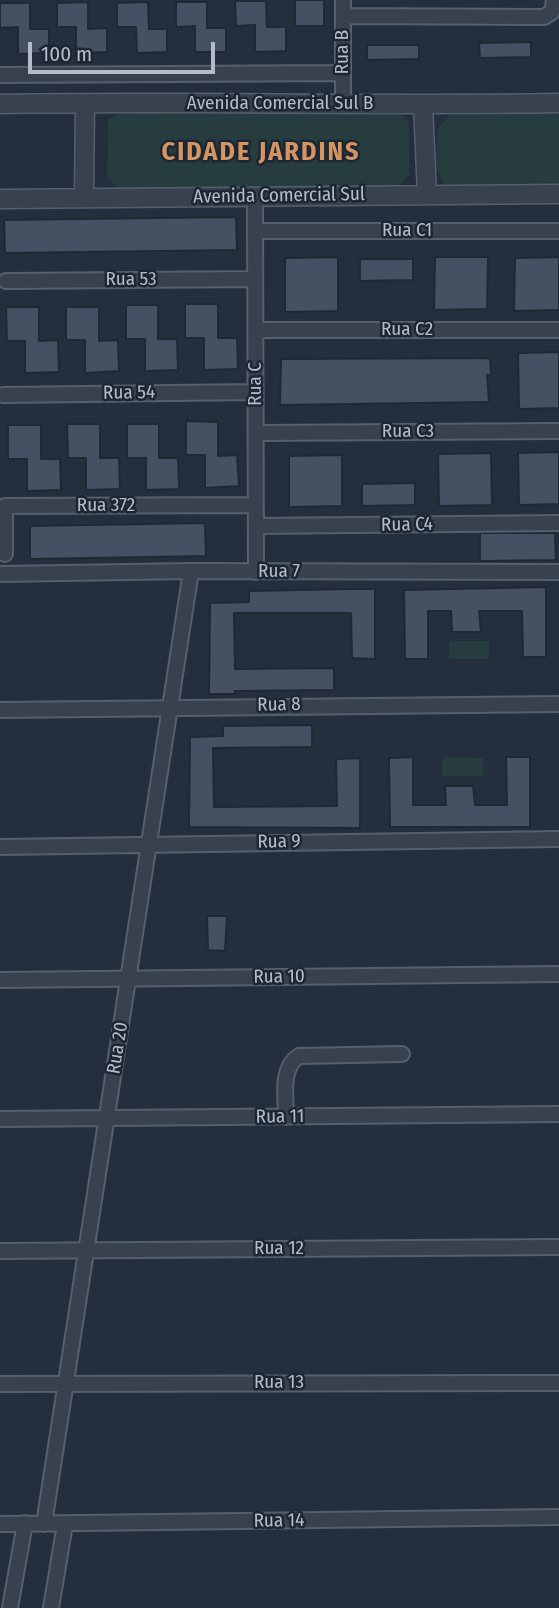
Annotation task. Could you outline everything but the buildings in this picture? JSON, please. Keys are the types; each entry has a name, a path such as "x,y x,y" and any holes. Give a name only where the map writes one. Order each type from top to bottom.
{"street":[{"name":"Rua B","path":"343,0 344,104"},
{"path":"343,16 544,17 553,6"},
{"path":"1,75 343,73"},
{"path":"84,197 85,103"},
{"name":"Avenida Comercial Sul B","path":"0,104 559,103"},
{"path":"423,105 427,194"},
{"name":"Avenida Comercial Sul","path":"0,199 559,194"},
{"name":"Rua C","path":"256,196 256,572"},
{"name":"Rua C1","path":"256,232 559,230"},
{"name":"Rua 53","path":"6,281 255,279"},
{"name":"Rua C2","path":"256,330 559,330"},
{"name":"Rua 54","path":"3,395 255,392"},
{"name":"Rua C3","path":"256,433 559,431"},
{"name":"Rua 372","path":"5,554 3,507 256,505"},
{"name":"Rua C4","path":"256,526 559,523"},
{"name":"Rua 20","path":"44,1524 191,572"},
{"name":"Rua 7","path":"0,574 559,572"},
{"name":"Rua 8","path":"0,710 171,706 559,704"},
{"name":"Rua 9","path":"0,847 559,839"},
{"name":"Rua 10","path":"0,980 559,974"},
{"path":"286,1117 287,1069 299,1056 402,1054"},
{"name":"Rua 11","path":"0,1119 559,1114"},
{"name":"Rua 12","path":"0,1251 559,1247"},
{"name":"Rua 13","path":"0,1384 559,1382"},
{"name":"Rua 14","path":"0,1524 559,1517"},
{"path":"10,1608 25,1523"},
{"path":"51,1608 65,1524"}],"green space":[{"path":"123,110 397,110 409,122 409,176 396,188 119,190 107,176 108,120"},
{"path":"559,111 559,187 445,185 436,166 438,128 451,114"},
{"path":"449,641 489,641 489,659 449,659"},
{"path":"442,757 483,758 483,776 442,776"}],"district":[{"name":"CIDADE JARDINS","path":"261,153"}]}
